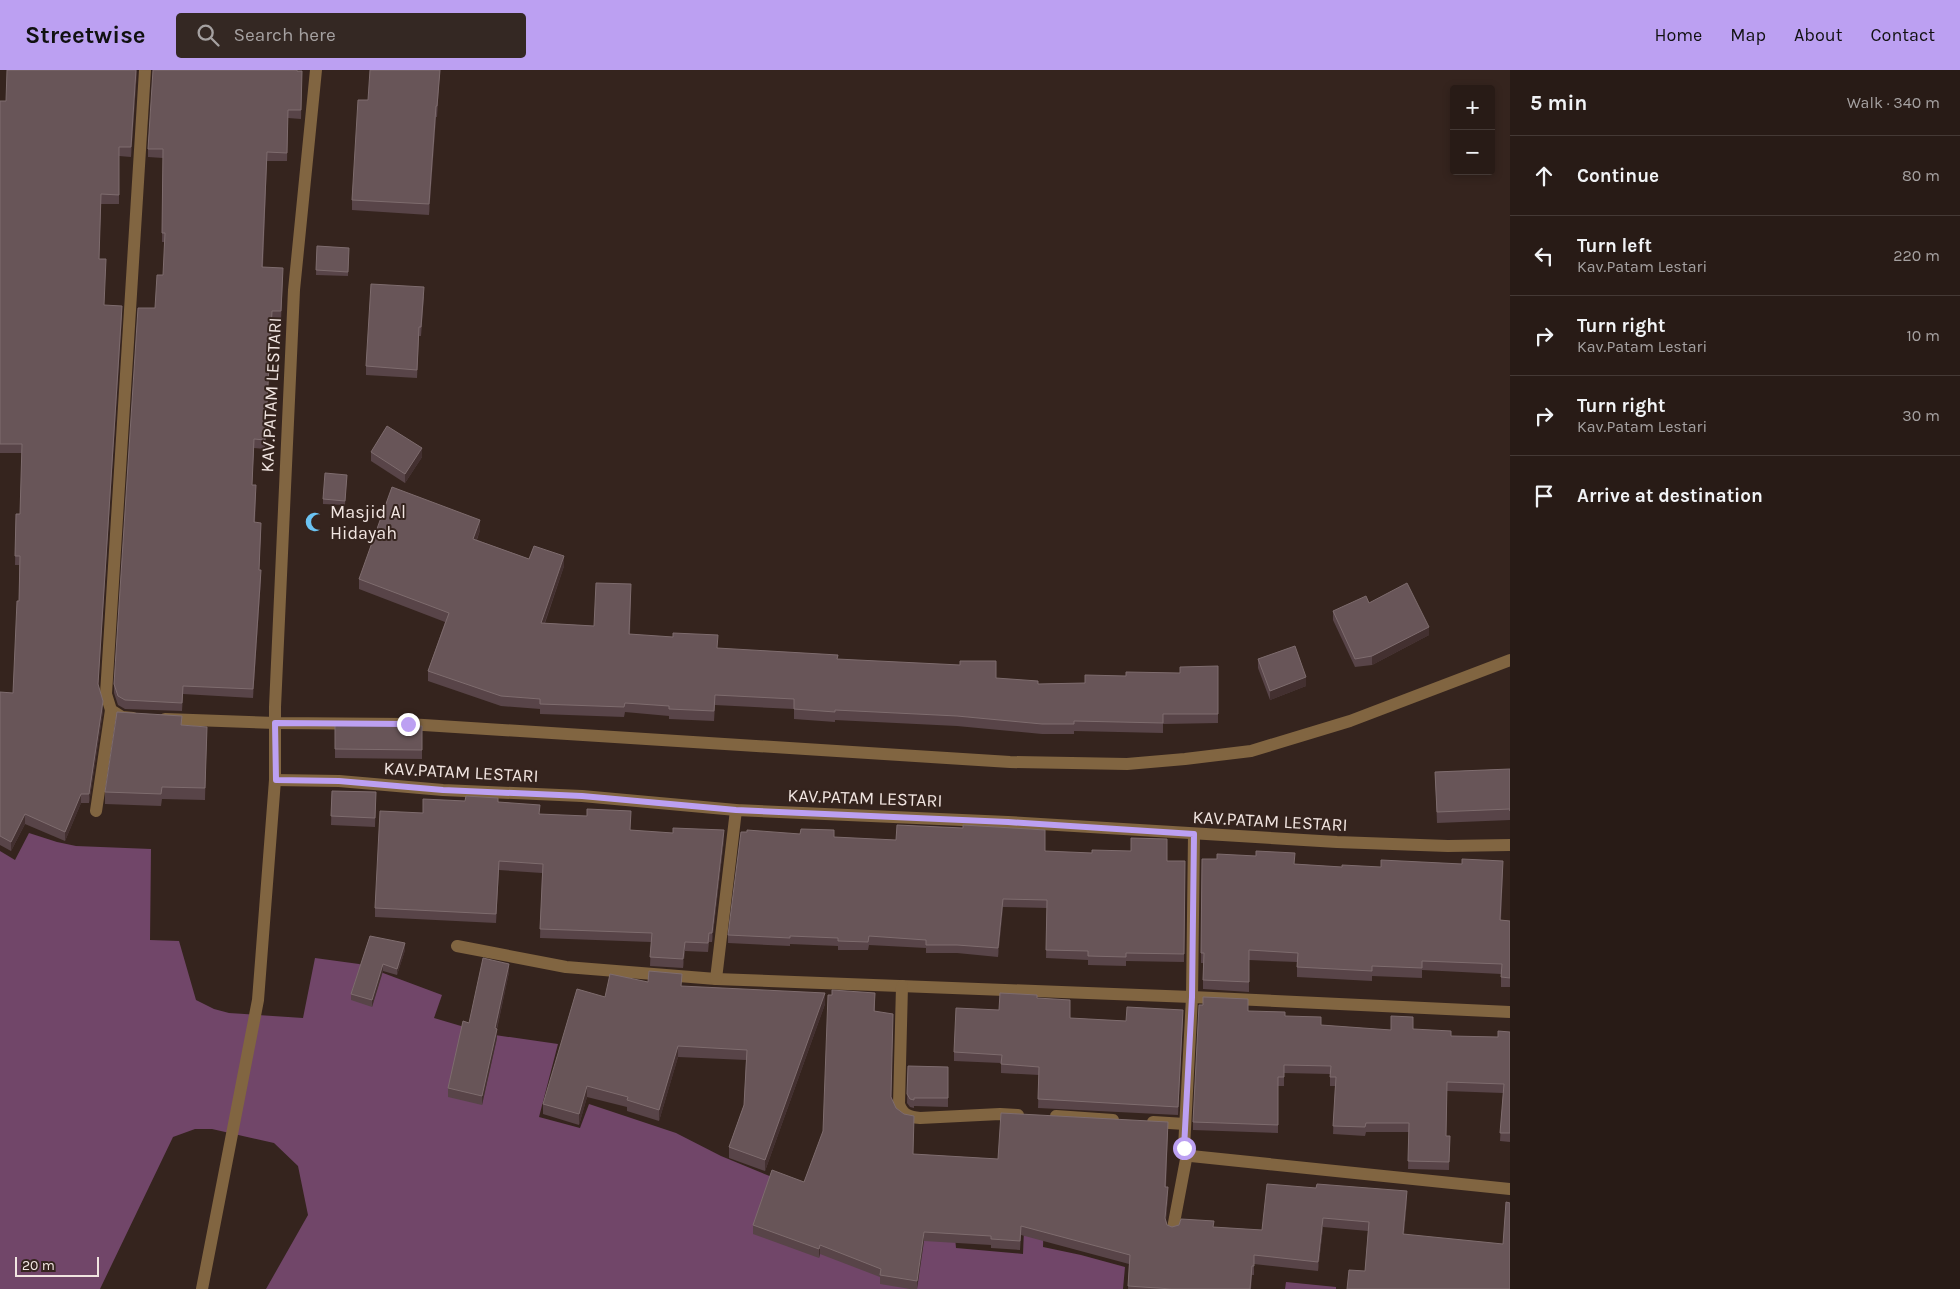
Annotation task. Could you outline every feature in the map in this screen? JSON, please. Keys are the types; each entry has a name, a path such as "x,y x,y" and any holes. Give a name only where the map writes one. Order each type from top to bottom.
{"street":[{"path":"96,811 111,710 106,694 146,70"},
{"name":"KAV.PATAM LESTARI","path":"316,70 294,290 275,723 276,780 339,781 443,790 582,796 736,810 1008,822 1194,834 1439,846 1510,844"},
{"path":"111,710 122,717 275,723 408,724 1010,762 1127,764 1251,751 1350,721 1510,660"},
{"path":"202,1289 226,1168 243,1068 258,1000 276,780"},
{"path":"716,979 736,810"},
{"path":"1173,1228 1187,1154 1184,1148 1192,997 1194,834"},
{"path":"457,946 566,967 716,979 1192,997 1510,1012"},
{"path":"902,986 899,1104 901,1111 911,1117 920,1118 1000,1114 1028,1115"},
{"path":"1046,1116 1186,1124"},
{"path":"1187,1154 1510,1189"}],"shaded area":[{"path":"29,833 76,846 151,849 150,940 179,941 196,1000 214,1009 229,1013 303,1018 315,958 359,964 442,995 434,1018 488,1034 558,1044 539,1117 580,1128 589,1104 676,1133 721,1156 772,1177 954,1226 956,1248 1023,1254 1026,1179 1045,1180 1043,1247 1125,1267 1123,1289 266,1289 308,1215 298,1166 274,1143 212,1129 195,1129 173,1137 100,1289 0,1289 0,851 15,860"},
{"path":"1286,1282 1336,1287 1336,1289 1285,1289"}],"building":[{"path":"7,70 136,70 131,147 119,147 119,195 101,194 99,259 106,259 104,305 122,306 98,684 103,701 89,794 81,794 65,832 25,814 11,842 0,836 0,692 13,693 20,556 15,556 16,514 20,514 22,444 0,444 0,101 6,101"},
{"path":"153,70 302,71 301,110 288,110 287,153 267,152 262,267 283,268 281,311 272,311 265,440 254,439 252,485 256,485 254,522 261,523 259,570 261,570 253,689 183,686 182,703 125,700 118,696 114,684 138,308 155,308 157,275 163,275 165,233 162,233 163,149 148,149"},
{"path":"370,70 440,70 429,204 352,200 358,100 368,100"},
{"path":"317,246 349,248 348,272 316,270"},
{"path":"371,284 424,287 421,327 419,327 417,370 366,366"},
{"path":"387,426 422,448 405,474 371,452"},
{"path":"325,473 347,475 345,501 323,499"},
{"path":"392,487 480,520 473,539 529,559 534,546 564,556 541,623 594,626 596,583 631,584 629,634 673,637 673,633 718,635 717,648 838,655 837,659 960,665 960,661 996,661 996,678 1038,681 1038,684 1085,683 1085,675 1126,676 1126,672 1180,673 1180,667 1218,666 1218,714 1163,714 1163,723 1074,721 1074,724 1042,724 957,716 794,709 794,699 715,695 714,711 669,709 669,706 625,703 624,707 540,704 540,699 501,696 428,671 449,613 359,579"},
{"path":"1407,583 1429,627 1372,656 1355,659 1333,611 1366,596 1369,603"},
{"path":"1295,646 1306,677 1270,691 1258,659"},
{"path":"117,712 182,716 181,725 207,727 205,788 162,787 161,794 105,792"},
{"path":"335,725 422,726 422,750 335,749"},
{"path":"1510,769 1510,809 1437,812 1435,772"},
{"path":"332,791 376,792 375,818 331,816"},
{"path":"466,796 498,798 498,802 540,805 539,814 587,816 587,809 631,811 630,830 673,833 673,828 724,830 712,933 709,933 708,943 685,942 683,959 650,957 652,933 540,929 543,864 499,861 496,914 375,908 380,811 423,813 423,799 465,801"},
{"path":"897,825 963,828 963,825 1045,830 1045,851 1092,853 1092,850 1131,851 1131,838 1167,839 1167,861 1185,861 1184,954 1126,953 1126,957 1088,956 1088,951 1046,950 1047,900 1003,899 998,948 926,945 926,940 869,936 868,942 838,941 838,938 728,935 741,832 747,832 747,830 800,834 801,829 834,830 834,837 896,840"},
{"path":"1256,851 1295,853 1294,864 1342,867 1342,865 1381,867 1381,860 1462,864 1462,859 1503,861 1500,920 1510,921 1510,978 1501,977 1502,964 1422,961 1422,968 1372,966 1372,971 1297,967 1298,953 1249,950 1249,982 1203,980 1204,953 1201,953 1202,859 1217,859 1217,854 1256,856"},
{"path":"370,936 405,943 397,969 383,964 372,1000 351,994"},
{"path":"483,958 509,964 482,1096 448,1088 463,1021 469,1023"},
{"path":"649,971 682,974 681,986 825,993 765,1160 729,1147 744,1105 747,1050 678,1046 659,1110 627,1100 628,1097 587,1086 579,1114 543,1104 577,989 605,997 610,974 648,982"},
{"path":"832,990 875,993 874,1011 893,1014 891,1097 896,1108 904,1114 914,1116 913,1154 998,1159 1001,1113 1168,1122 1165,1187 1168,1187 1165,1218 1167,1225 1172,1227 1179,1225 1181,1219 1214,1221 1213,1227 1262,1230 1267,1184 1316,1188 1317,1184 1407,1191 1403,1234 1503,1244 1506,1202 1510,1203 1510,1289 1347,1289 1349,1270 1365,1271 1369,1222 1323,1218 1318,1262 1254,1255 1250,1289 1172,1289 1128,1286 1130,1255 1021,1226 1020,1241 991,1239 991,1236 924,1232 917,1281 880,1275 881,1269 820,1245 819,1249 753,1225 772,1170 804,1182 823,1131 828,995 832,995"},
{"path":"1000,993 1037,995 1037,998 1070,1000 1070,1018 1126,1021 1127,1007 1183,1010 1178,1107 1038,1099 1039,1067 1001,1064 1002,1055 954,1052 956,1008 999,1010"},
{"path":"1203,997 1248,999 1248,1011 1285,1012 1285,1016 1321,1017 1321,1025 1391,1030 1391,1016 1413,1017 1413,1029 1451,1031 1451,1036 1498,1037 1498,1031 1510,1032 1510,1133 1500,1133 1504,1084 1447,1082 1446,1136 1450,1136 1449,1162 1408,1161 1409,1123 1366,1123 1365,1127 1333,1126 1336,1077 1330,1077 1331,1066 1284,1065 1284,1077 1278,1077 1278,1125 1193,1122 1199,1005 1203,1005"},
{"path":"908,1066 948,1067 948,1098 910,1099 907,1094"}],"place":[{"name":"Masjid Al Hidayah","path":"315,522"}],"route":[{"path":"408,724 275,723 276,780 339,781 443,790 582,796 736,810 1008,822 1194,834 1192,997 1184,1148"}]}
